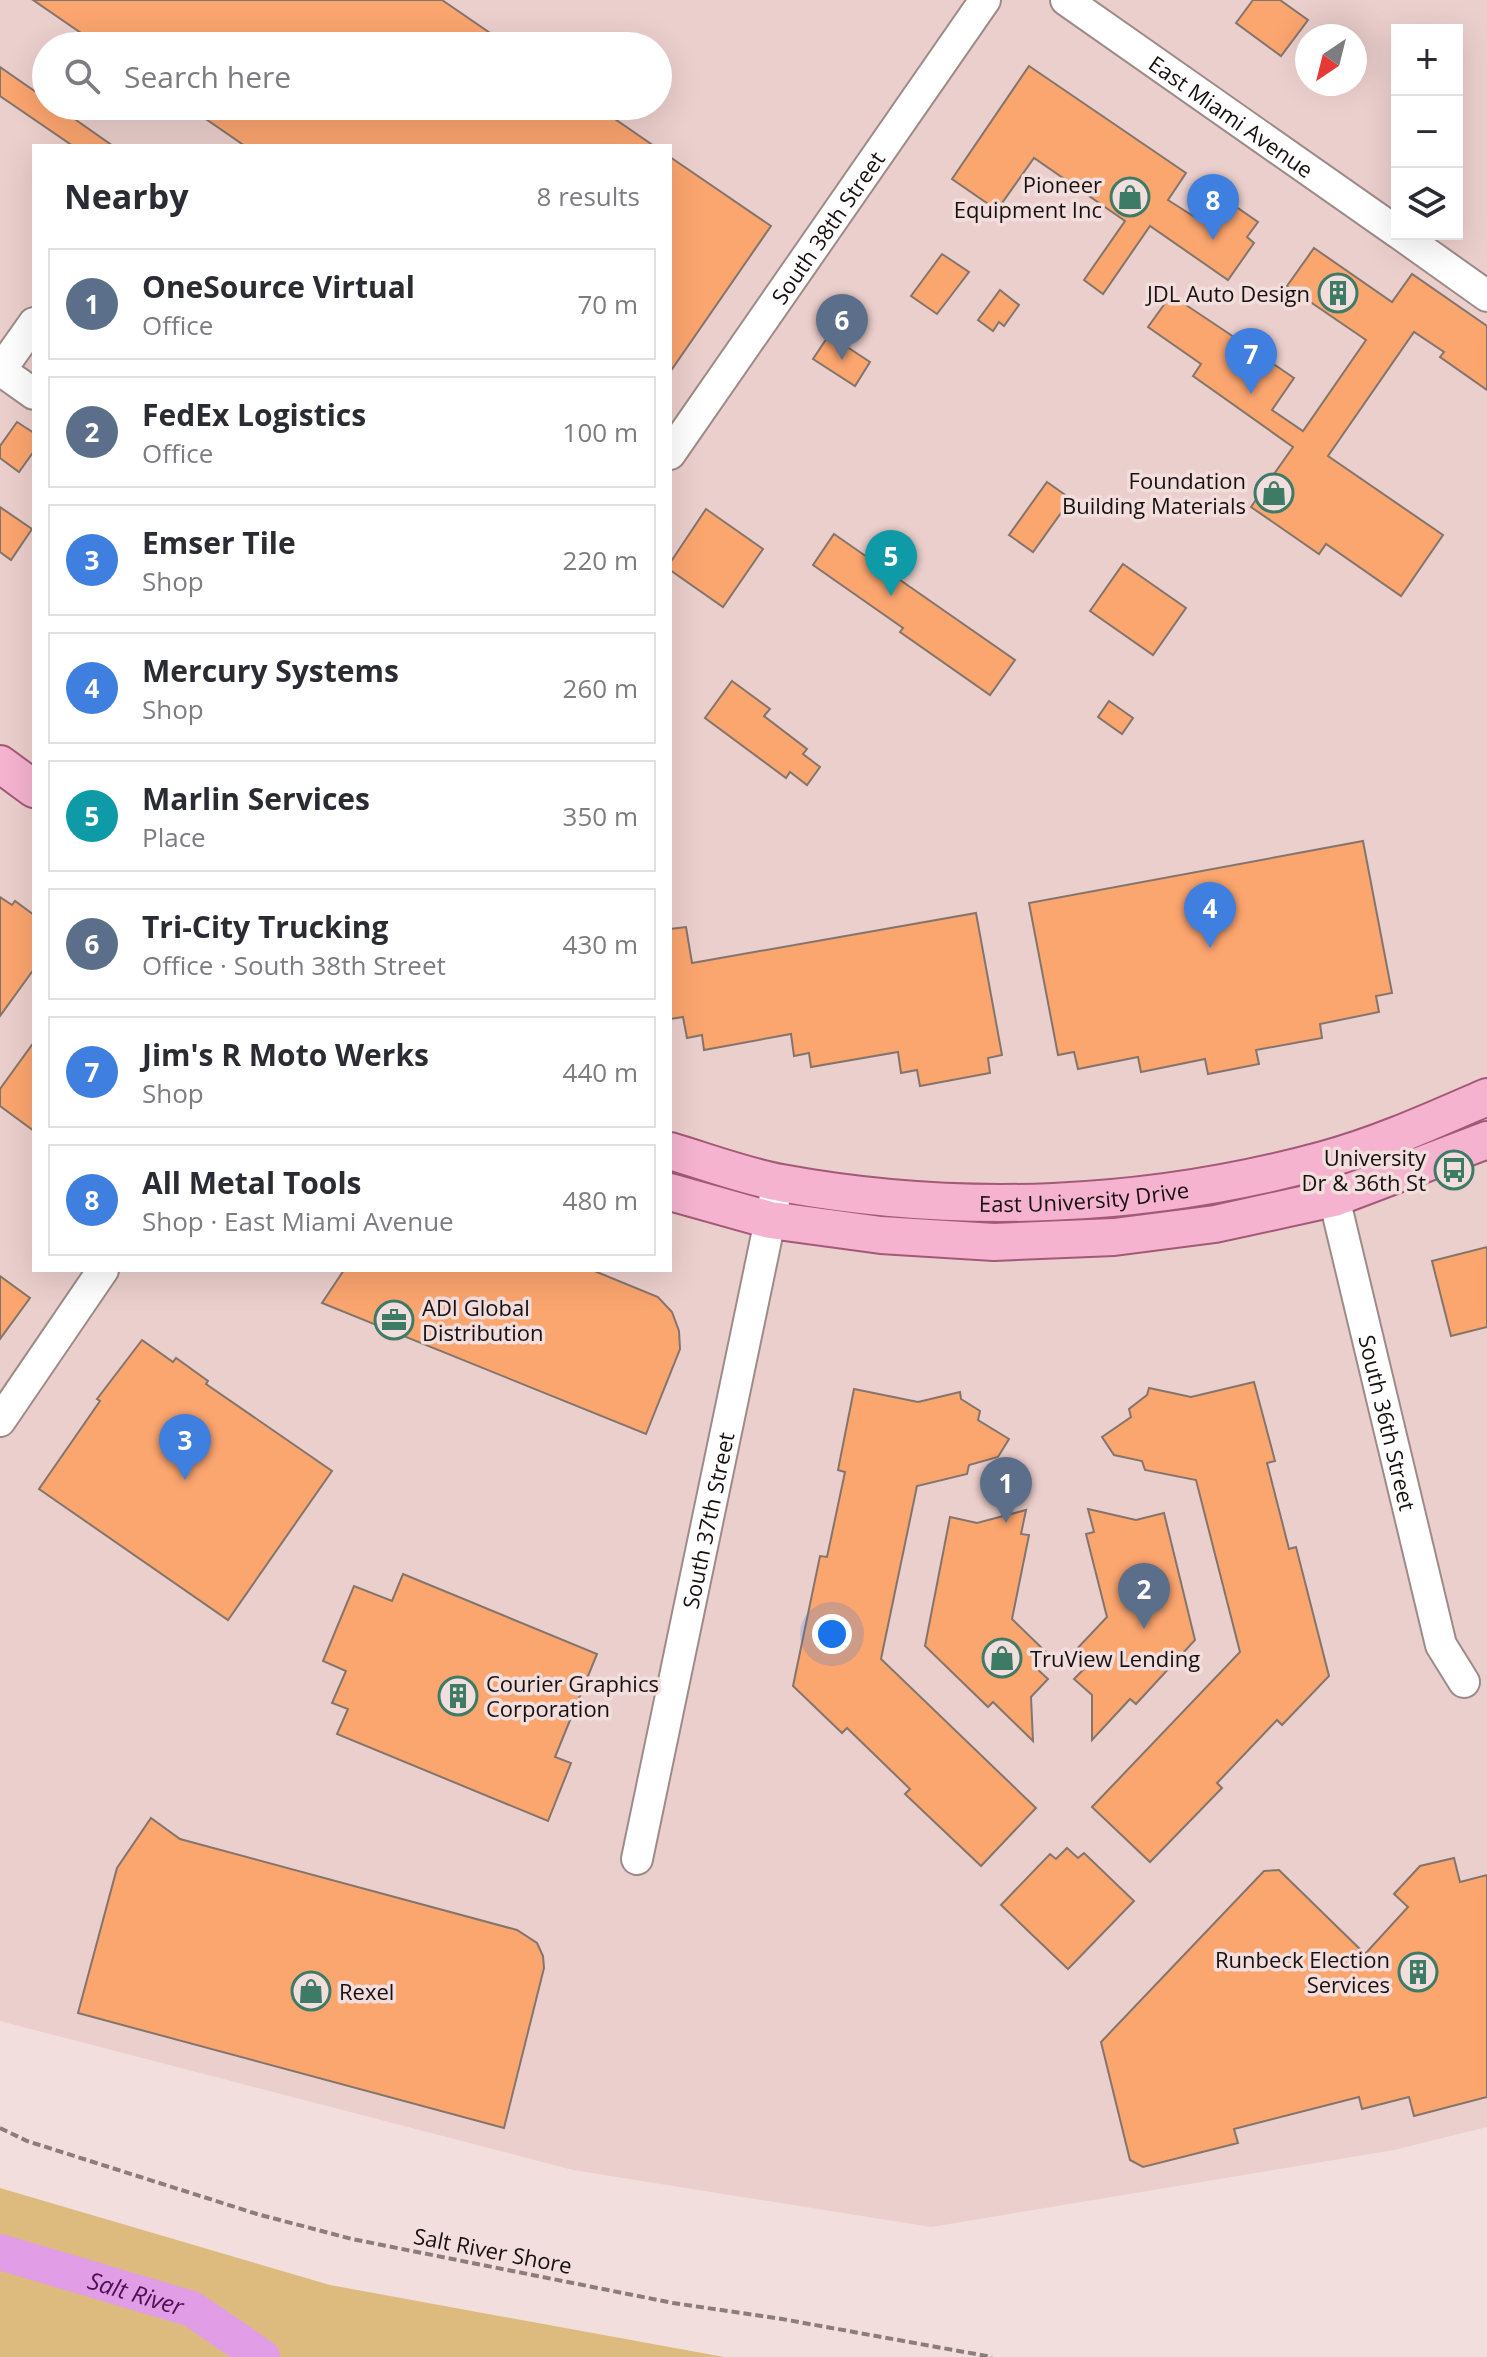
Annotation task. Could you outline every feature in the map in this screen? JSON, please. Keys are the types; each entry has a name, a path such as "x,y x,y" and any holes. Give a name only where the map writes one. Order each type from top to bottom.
{"main road":[{"path":"0,764 32,788"},
{"name":"East University Drive","path":"672,1152 778,1182 892,1200 992,1205 1135,1195 1227,1182 1325,1160 1433,1121 1487,1097"},
{"name":"East University Drive","path":"672,1193 770,1220 881,1235 994,1242 1099,1238 1215,1224 1334,1198 1487,1140"}],"street":[{"name":"South 38th Street","path":"672,451 985,0"},
{"name":"East Miami Avenue","path":"1066,0 1391,228"},
{"name":"East Miami Avenue","path":"1408,240 1487,296"},
{"path":"32,326 0,371 32,393"},
{"name":"South 36th Street","path":"1325,1160 1441,1645 1464,1682"},
{"name":"South 37th Street","path":"637,1859 778,1182"},
{"path":"0,1421 102,1272"}],"path":[{"name":"Salt River Shore","path":"0,2128 27,2141 257,2214 352,2239 673,2303 782,2319 992,2357"}],"shaded area":[{"path":"0,0 1487,0 1487,2127 1394,2150 931,2227 573,2170 0,2021"},
{"path":"0,2188 330,2285 724,2357 0,2357"}],"building":[{"path":"33,0 442,0 489,32 80,32"},
{"path":"1253,0 1280,0 1308,20 1305,24 1295,24 1295,37 1281,56 1236,23"},
{"path":"1029,66 1186,173 1168,200 1201,221 1219,195 1258,222 1247,237 1254,243 1228,280 1150,226 1103,294 1084,280 1125,221 1034,158 997,210 952,179"},
{"path":"0,67 32,89 32,118 0,96"},
{"path":"35,120 76,120 110,144 70,144"},
{"path":"207,120 616,120 651,144 242,144"},
{"path":"672,158 771,226 672,369"},
{"path":"1314,248 1392,302 1412,274 1487,326 1487,390 1440,357 1444,352 1414,332 1328,456 1443,535 1401,596 1326,544 1319,554 1251,507 1293,447 1193,376 1201,364 1148,327 1171,295 1225,331 1294,378 1272,410 1303,431 1366,340 1287,286"},
{"path":"942,254 969,272 937,314 911,296"},
{"path":"1000,290 1019,305 1004,326 999,322 993,331 978,320"},
{"path":"829,335 870,362 855,386 813,359"},
{"path":"17,422 32,432 32,454 19,472 0,458 0,446"},
{"path":"1047,482 1071,499 1033,552 1009,535"},
{"path":"0,507 32,529 11,560 0,552"},
{"path":"706,509 763,549 723,607 672,571 672,560"},
{"path":"834,534 1015,660 990,695 900,632 903,628 813,565"},
{"path":"1123,564 1186,608 1153,655 1090,611"},
{"path":"732,681 770,709 764,716 807,749 803,754 820,767 807,785 790,772 786,778 705,718"},
{"path":"1109,701 1133,718 1122,734 1098,717"},
{"path":"1363,841 1392,993 1376,996 1379,1012 1320,1024 1322,1038 1256,1050 1259,1064 1208,1074 1205,1059 1141,1072 1138,1057 1078,1069 1074,1052 1058,1055 1029,903"},
{"path":"0,897 12,905 15,901 32,914 32,972 0,1016"},
{"path":"976,913 1002,1055 988,1058 990,1073 920,1086 917,1070 901,1073 898,1052 811,1067 809,1053 794,1056 791,1034 704,1050 702,1035 687,1038 683,1017 672,1019 672,929 686,927 692,963"},
{"path":"32,1045 32,1130 0,1106 0,1089"},
{"path":"1487,1247 1487,1327 1451,1336 1432,1261"},
{"path":"343,1272 597,1272 658,1297 672,1312 679,1331 680,1349 646,1434 322,1303"},
{"path":"0,1276 30,1298 0,1339"},
{"path":"142,1340 173,1362 176,1358 208,1381 206,1384 332,1471 228,1620 39,1489 100,1401 97,1399"},
{"path":"1254,1382 1275,1461 1267,1463 1289,1549 1296,1547 1329,1676 1282,1725 1277,1720 1217,1783 1222,1788 1150,1862 1092,1807 1240,1652 1196,1480 1145,1470 1142,1461 1114,1455 1102,1437 1131,1417 1129,1409 1147,1395 1149,1388 1191,1397"},
{"path":"854,1389 918,1402 960,1392 961,1399 980,1411 978,1420 1009,1439 998,1457 969,1465 967,1474 917,1486 881,1659 1036,1808 981,1866 905,1794 910,1789 847,1728 842,1733 793,1686 820,1556 827,1557 845,1472 838,1470"},
{"path":"1088,1509 1136,1520 1164,1513 1195,1640 1136,1704 1130,1699 1092,1740 1092,1695 1074,1679 1087,1666 1073,1653 1107,1617 1086,1534 1094,1532"},
{"path":"1026,1510 1021,1534 1029,1535 1012,1619 1047,1653 1035,1667 1048,1679 1031,1697 1033,1741 993,1702 988,1707 925,1646 950,1517 977,1523"},
{"name":"Courier Graphics Corporation","path":"403,1574 597,1654 555,1757 571,1763 548,1821 337,1734 348,1709 332,1703 346,1671 323,1661 354,1586 392,1601"},
{"name":"Rexel","path":"151,1818 180,1839 517,1930 537,1943 544,1968 504,2128 78,2013 117,1868"},
{"path":"1067,1848 1078,1858 1084,1853 1134,1901 1068,1969 1001,1905 1050,1854 1056,1859"},
{"path":"1454,1858 1460,1882 1487,1875 1487,2097 1414,2116 1409,2097 1362,2109 1359,2097 1234,2129 1238,2143 1143,2167 1130,2160 1101,2042 1264,1871 1279,1870 1365,1954 1408,1907 1394,1894 1420,1866"}],"waterway":[{"name":"Salt River","path":"0,2252 192,2309 262,2357"}],"place":[{"name":"Pioneer Equipment Inc","path":"1130,197"},
{"name":"All Metal Tools","path":"1213,240"},
{"name":"JDL Auto Design","path":"1338,293"},
{"name":"Tri-City Trucking","path":"842,360"},
{"name":"Jim's R Moto Werks","path":"1251,394"},
{"name":"Foundation Building Materials","path":"1274,493"},
{"name":"Marlin Services","path":"891,596"},
{"name":"Mercury Systems","path":"1210,948"},
{"name":"University Dr & 36th St","path":"1454,1170"},
{"name":"ADI Global Distribution","path":"394,1320"},
{"name":"Emser Tile","path":"185,1480"},
{"name":"OneSource Virtual","path":"1006,1523"},
{"name":"FedEx Logistics","path":"1144,1629"},
{"name":"TruView Lending","path":"1002,1658"},
{"name":"Courier Graphics Corporation","path":"458,1696"},
{"name":"Runbeck Election Services","path":"1418,1972"},
{"name":"Rexel","path":"311,1991"}]}
